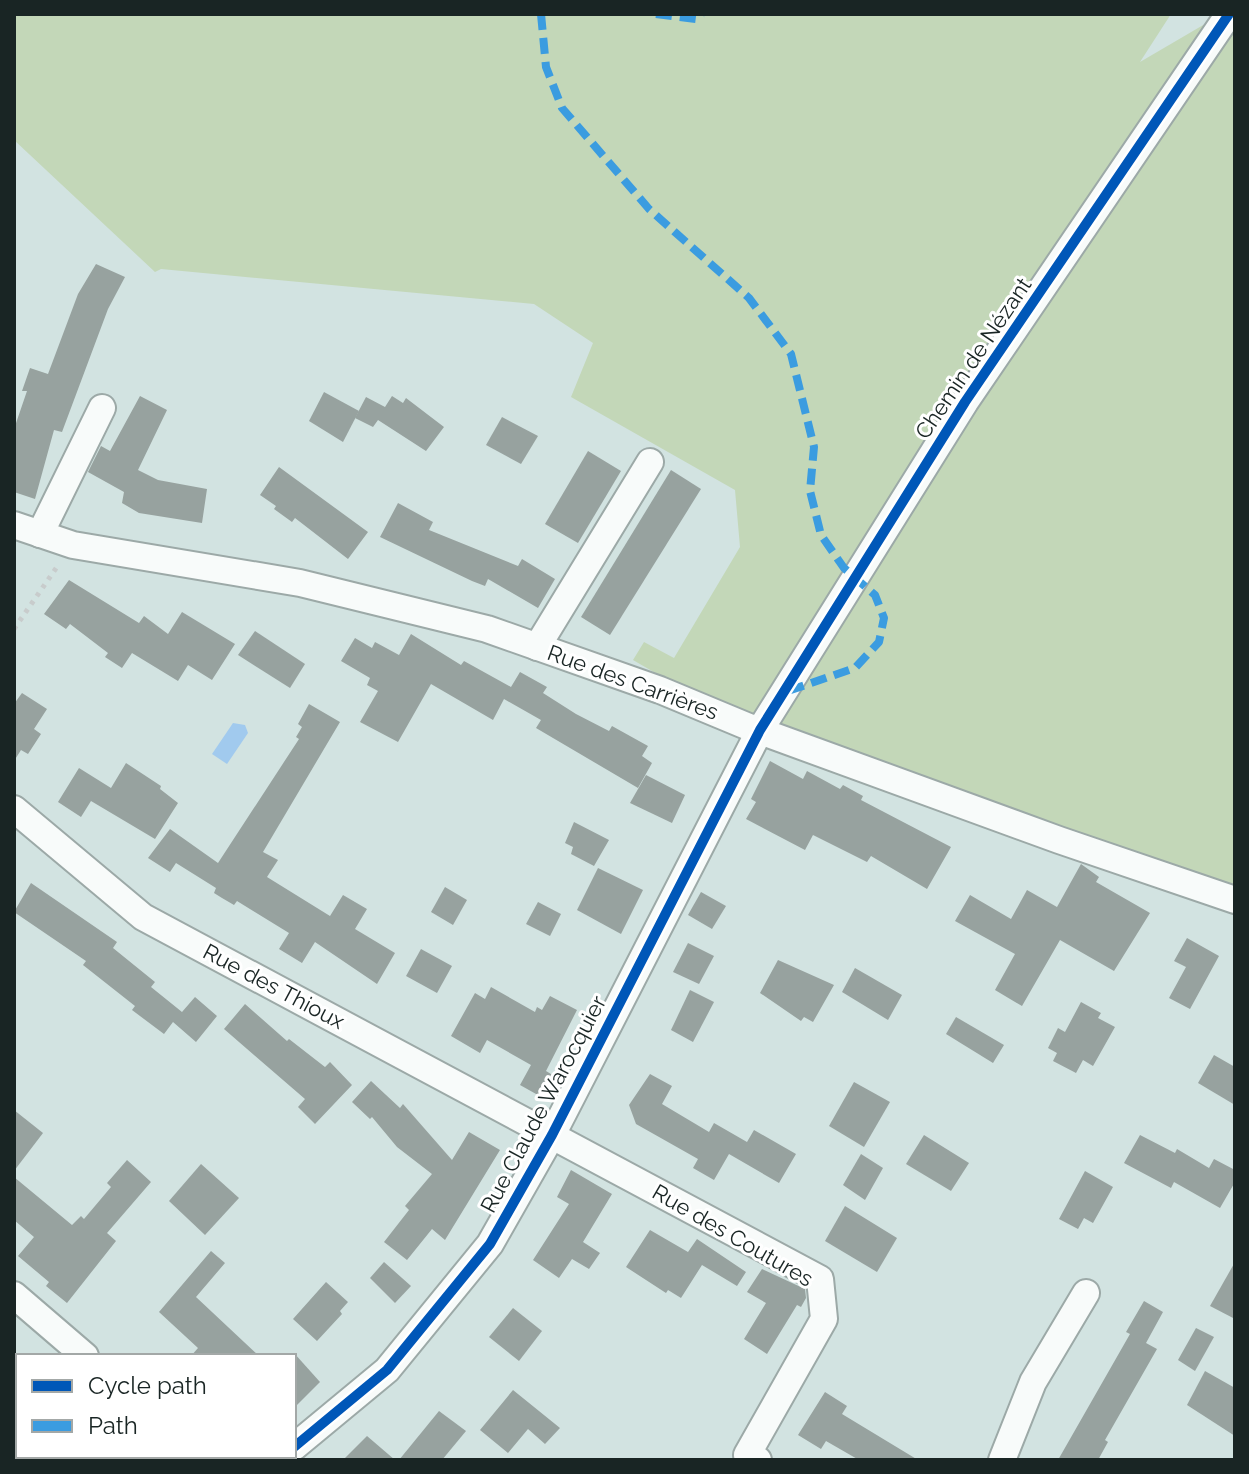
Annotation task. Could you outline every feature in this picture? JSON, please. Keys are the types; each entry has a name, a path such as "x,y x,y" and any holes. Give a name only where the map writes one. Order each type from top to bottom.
{"street":[{"name":"Chemin de Nézant","path":"760,730 965,402 1229,14"},
{"path":"40,534 102,408"},
{"path":"537,647 650,462"},
{"name":"Rue des Carrières","path":"14,525 73,545 300,583 487,629 1044,835 1235,900"},
{"name":"Rue Claude Warocquier","path":"296,1445 387,1370 490,1244 552,1135 760,730"},
{"name":"Rue des Thioux","path":"14,809 143,917 552,1135"},
{"name":"Rue des Coutures","path":"552,1135 820,1279 824,1319 747,1455 758,1460"},
{"path":"1002,1460 1033,1382 1086,1293"},
{"path":"14,1295 83,1354"}],"path":[{"path":"14,629 73,545"}],"green space":[{"path":"14,14 1171,14 1140,62 1222,14 1235,14 1235,887 733,718 633,660 644,642 674,658 740,547 735,490 571,397 593,343 534,304 161,269 155,272 14,140"}],"water":[{"path":"233,723 245,725 248,733 227,764 212,754"}],"building":[{"path":"96,264 125,277 108,309 62,432 54,430 35,499 14,492 14,429 27,391 22,391 30,368 48,374 78,294"},
{"path":"324,392 359,411 343,442 309,421"},
{"path":"140,396 167,410 138,470 158,480 207,489 202,523 139,513 122,503 124,492 88,472 101,446 110,451"},
{"path":"392,396 403,403 406,398 444,427 426,451 378,420 373,427 355,418 366,397 385,407"},
{"path":"502,417 538,436 521,464 486,445"},
{"path":"588,451 621,471 578,543 545,524"},
{"path":"279,467 368,532 348,559 295,518 292,522 274,509 276,506 260,495"},
{"path":"671,470 701,489 610,635 581,617"},
{"path":"398,503 433,522 429,530 518,566 522,559 555,579 538,608 488,579 485,586 472,581 380,537"},
{"path":"69,580 139,623 144,616 168,634 182,612 235,644 212,680 188,665 178,681 132,653 122,668 105,657 108,653 70,624 66,629 44,614"},
{"path":"255,631 305,664 290,688 238,655"},
{"path":"411,634 461,665 464,661 511,687 520,672 547,687 543,693 576,714 609,731 612,726 648,746 642,756 652,763 638,788 536,728 541,720 504,699 493,720 431,684 398,742 360,722 378,691 367,685 370,678 341,661 355,638 372,648 375,642 399,655"},
{"path":"22,693 47,709 34,729 41,734 28,754 21,750 14,761 14,704"},
{"path":"309,704 340,722 263,852 278,860 267,877 330,916 343,895 367,909 355,929 395,953 377,984 315,942 302,963 279,949 289,933 237,901 234,905 222,898 214,893 216,888 176,863 170,872 148,858 170,829 218,863 299,739 296,737 302,727 298,724"},
{"path":"770,761 803,779 807,771 840,789 843,785 863,796 861,800 951,847 927,889 871,856 867,862 813,835 805,850 746,819 756,802 751,799"},
{"path":"126,763 161,786 160,789 178,803 155,839 91,801 81,817 58,802 79,768 111,788"},
{"path":"646,775 685,795 672,823 630,803"},
{"path":"574,822 609,840 594,866 571,854 573,847 565,843"},
{"path":"1081,864 1099,877 1096,882 1150,913 1114,971 1060,940 1022,1006 995,990 1015,954 955,921 970,895 1011,919 1027,890 1057,907"},
{"path":"598,868 643,890 621,934 577,910"},
{"path":"31,883 117,942 113,948 155,982 151,987 182,1012 195,997 217,1016 196,1042 173,1022 164,1034 132,1010 135,1006 83,965 86,961 14,912"},
{"path":"445,887 467,900 453,925 431,912"},
{"path":"701,892 726,906 712,929 688,915"},
{"path":"538,902 561,914 550,936 526,924"},
{"path":"1187,938 1219,956 1190,1009 1169,998 1186,967 1174,961"},
{"path":"688,943 714,956 699,984 673,972"},
{"path":"421,949 452,966 437,993 406,976"},
{"path":"778,960 834,985 813,1022 804,1017 801,1021 760,993"},
{"path":"855,968 902,995 888,1020 842,992"},
{"path":"491,987 535,1012 537,1007 542,1010 550,996 577,1010 546,1071 556,1077 545,1099 520,1085 531,1065 487,1040 480,1053 451,1036 475,993 485,999"},
{"path":"690,990 714,1002 693,1042 671,1030"},
{"path":"1081,1002 1101,1013 1098,1018 1115,1027 1093,1066 1083,1060 1076,1073 1053,1061 1057,1053 1048,1048 1058,1028 1065,1032"},
{"path":"245,1004 287,1041 289,1039 325,1067 330,1062 352,1085 315,1124 298,1107 305,1099 224,1029"},
{"path":"956,1017 1004,1045 993,1063 946,1034"},
{"path":"1214,1055 1235,1067 1235,1105 1198,1083"},
{"path":"650,1074 672,1086 662,1104 709,1132 714,1123 747,1142 754,1130 796,1154 779,1183 729,1154 714,1180 693,1168 698,1159 636,1124 629,1105"},
{"path":"371,1081 400,1108 403,1104 452,1160 469,1132 500,1150 445,1240 432,1229 407,1260 384,1242 409,1210 405,1206 432,1174 397,1147 372,1117 370,1119 352,1102"},
{"path":"854,1082 890,1102 864,1147 829,1126"},
{"path":"14,1110 43,1133 14,1171"},
{"path":"924,1135 969,1163 951,1191 906,1164"},
{"path":"1140,1135 1175,1153 1177,1149 1209,1168 1214,1159 1235,1170 1235,1182 1220,1208 1174,1182 1171,1188 1124,1163"},
{"path":"861,1154 883,1168 865,1200 843,1185"},
{"path":"127,1160 151,1182 107,1233 116,1241 67,1303 46,1286 49,1282 18,1256 34,1237 14,1220 14,1177 72,1225 81,1216 84,1219 111,1187 107,1183"},
{"path":"201,1164 239,1198 205,1235 169,1201"},
{"path":"571,1170 612,1194 583,1242 600,1253 589,1269 572,1259 559,1278 533,1260 569,1204 557,1197"},
{"path":"1085,1171 1113,1187 1093,1223 1084,1218 1078,1229 1059,1219"},
{"path":"845,1206 897,1238 877,1272 825,1241"},
{"path":"650,1230 688,1252 697,1239 746,1272 737,1286 702,1265 681,1298 668,1290 666,1293 626,1267"},
{"path":"211,1251 225,1263 196,1297 257,1354 193,1354 198,1348 159,1312"},
{"path":"384,1262 411,1286 395,1303 370,1278"},
{"path":"1235,1262 1235,1319 1210,1306"},
{"path":"762,1269 805,1289 806,1298 801,1307 797,1305 767,1354 744,1339 766,1303 747,1292"},
{"path":"326,1282 348,1302 340,1311 342,1314 317,1341 293,1319"},
{"path":"1144,1301 1163,1312 1146,1343 1157,1349 1105,1440 1108,1442 1098,1460 1058,1460 1130,1334 1126,1332"},
{"path":"513,1308 542,1331 519,1361 489,1337"},
{"path":"1196,1328 1214,1337 1195,1371 1178,1360"},
{"path":"296,1355 320,1382 296,1406"},
{"path":"1205,1371 1235,1388 1235,1436 1187,1405"},
{"path":"513,1390 560,1428 545,1444 528,1429 508,1453 480,1430"},
{"path":"825,1392 847,1406 842,1414 918,1460 859,1460 826,1441 821,1449 798,1435"},
{"path":"439,1411 466,1431 442,1460 399,1460"},
{"path":"367,1436 395,1460 343,1460"}],"marked path":[{"path":"541,14 546,67 562,108 649,209 749,298 791,354 814,447 810,491 821,535 844,568 875,595 884,618 879,642 855,668 785,692"},
{"path":"656,14 696,19 702,14"}],"cycle path":[{"path":"296,1445 387,1370 490,1244 552,1135 760,730 965,402 1229,14"}]}
